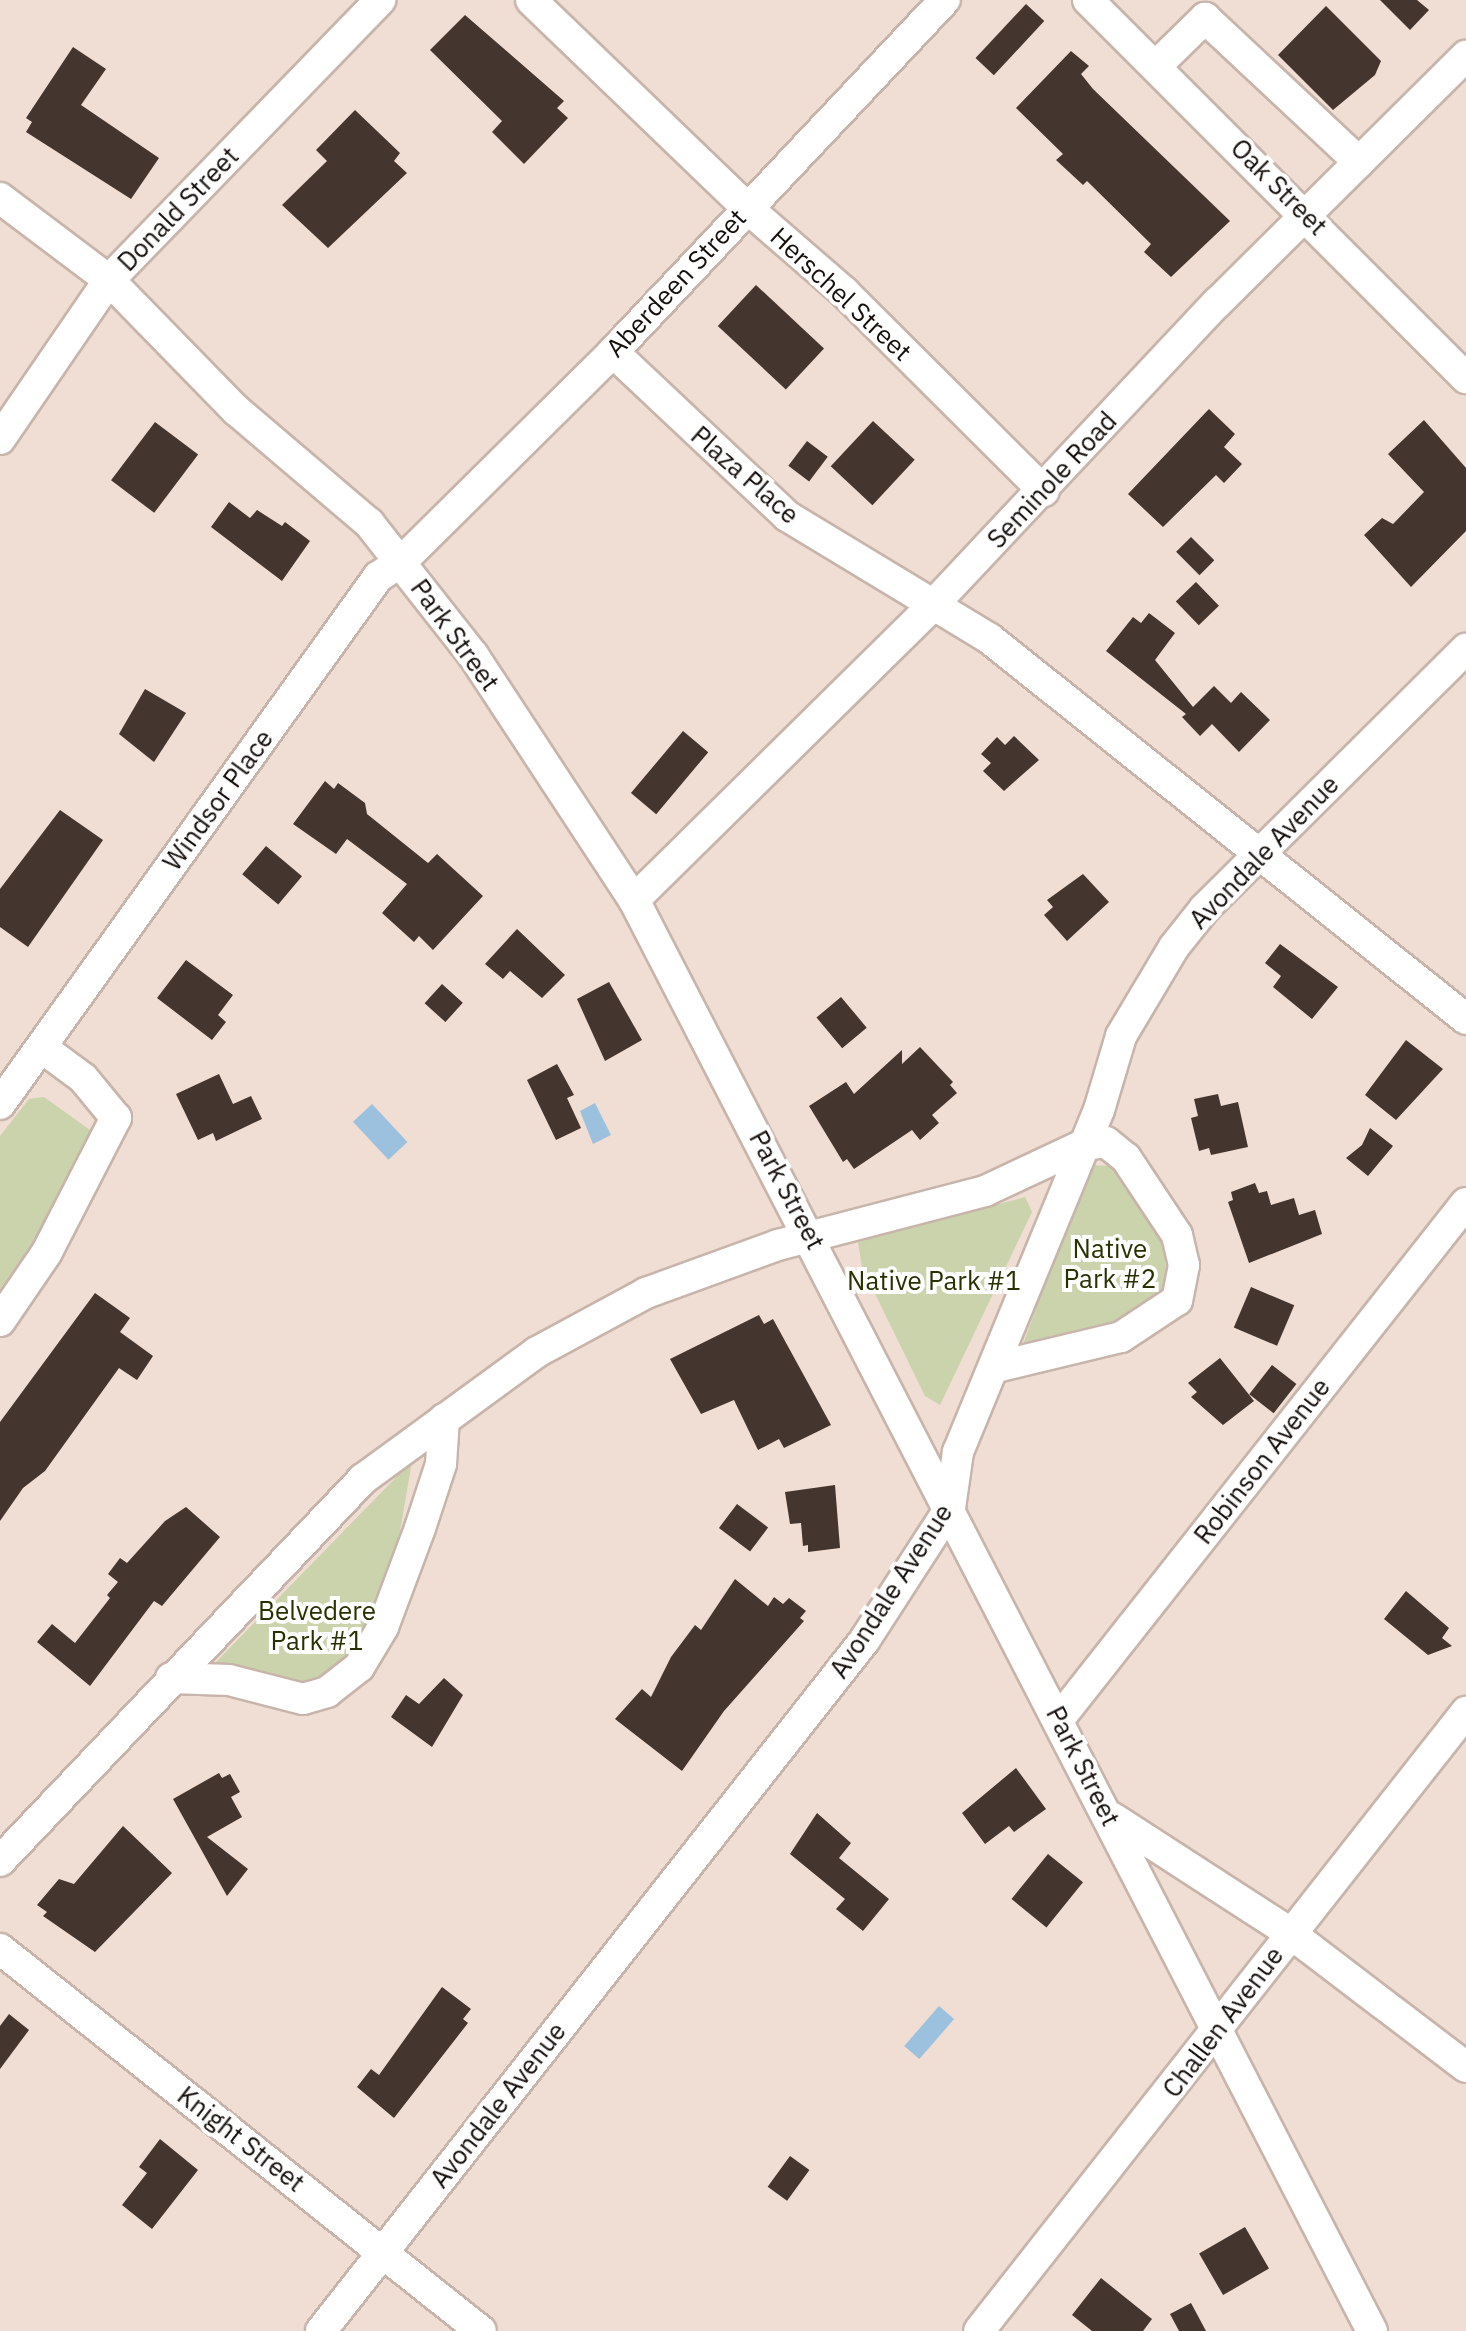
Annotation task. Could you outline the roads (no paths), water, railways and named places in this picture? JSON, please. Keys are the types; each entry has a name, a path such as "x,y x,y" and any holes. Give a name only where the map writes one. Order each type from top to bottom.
{"street":[{"name":"Donald Street","path":"0,439 109,280 380,0"},
{"name":"Herschel Street","path":"531,0 746,207 844,292 1044,491"},
{"name":"Aberdeen Street","path":"402,561 613,352 746,207 945,0"},
{"name":"Oak Street","path":"1088,0 1307,214 1466,378"},
{"path":"1156,66 1205,18 1359,162"},
{"name":"Seminole Road","path":"634,900 933,605 1307,214 1466,56"},
{"name":"Park Street","path":"0,198 109,280 236,410 369,523 402,561 473,655 634,900 813,1239 1372,2331"},
{"name":"Plaza Place","path":"613,352 787,516 933,605"},
{"name":"Windsor Place","path":"0,1104 378,577 402,561"},
{"path":"933,605 990,639 1466,1019"},
{"name":"Avondale Avenue","path":"321,2331 864,1641 950,1508 958,1452 996,1367 1039,1247 1083,1145 1121,1036 1141,999 1205,908 1466,649"},
{"path":"0,1321 47,1252 116,1118 83,1078 41,1047"},
{"path":"0,1861 363,1479 537,1352 646,1293 778,1245 813,1239 985,1191 1083,1145 1106,1142 1126,1158 1177,1235 1184,1265 1177,1300 1121,1337 996,1367"},
{"name":"Robinson Avenue","path":"1059,1719 1466,1203"},
{"path":"171,1678 229,1680 303,1699 327,1692 359,1667 383,1627 424,1515 441,1464 444,1419"},
{"name":"Challen Avenue","path":"979,2331 1220,2030 1290,1933 1466,1712"},
{"path":"1109,1816 1290,1933 1466,2067"},
{"name":"Knight Street","path":"0,1949 481,2331"}],"water":[{"path":"595,1103 611,1135 593,1144 580,1111"},
{"path":"372,1104 407,1142 388,1160 353,1122"},
{"path":"939,2006 954,2019 919,2059 904,2046"}],"park label":[{"name":"Native Park #2","path":"1110,1264"},
{"name":"Native Park #1","path":"934,1281"},
{"name":"Belvedere Park #1","path":"317,1626"}]}
